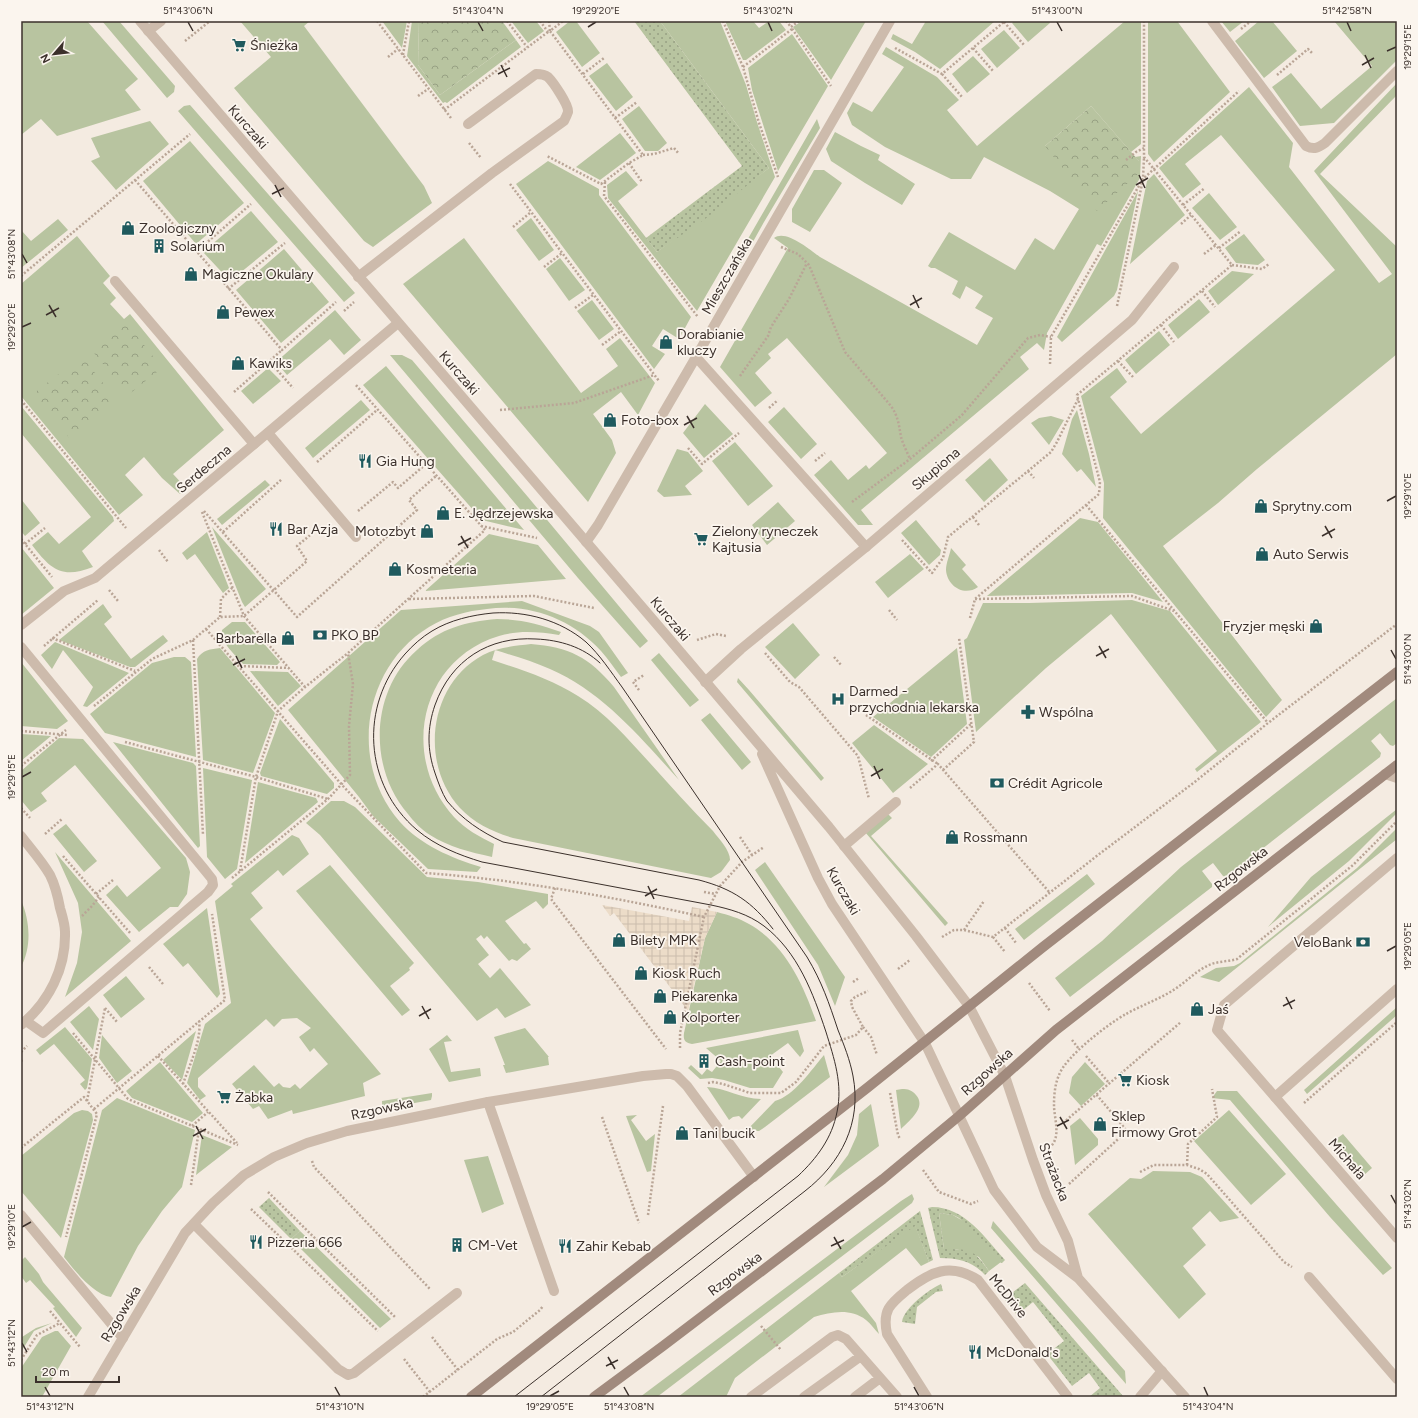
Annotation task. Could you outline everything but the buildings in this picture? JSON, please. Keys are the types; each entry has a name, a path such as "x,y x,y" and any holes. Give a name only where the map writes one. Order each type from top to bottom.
{"main road":[{"path":"471,1397 754,1177 1017,968 1397,672"},
{"name":"Rzgowska","path":"594,1397 865,1194 959,1116 1061,1026 1397,765"}],"street":[{"name":"Kurczaki","path":"140,21 844,846 926,949 969,1006"},
{"path":"148,31 160,21"},
{"name":"Mieszczańska","path":"586,542 598,525 890,21"},
{"path":"1212,21 1306,146 1311,148 1319,148 1325,143 1397,71"},
{"path":"358,276 492,173 564,121 568,112 562,96 548,77 542,74 536,74 468,124"},
{"name":"Skupiona","path":"705,682 747,644 866,547 1132,320 1174,267"},
{"path":"115,281 254,444"},
{"name":"Serdeczna","path":"21,625 64,591 95,578 398,323"},
{"path":"696,357 866,547"},
{"path":"268,433 356,537"},
{"path":"21,647 212,879 211,888 43,1033 24,1023 44,1002 57,979 64,953 65,930 59,902 51,877 40,859 21,836"},
{"name":"Kurczaki","path":"757,743 818,878 832,904 924,1043 959,1116"},
{"path":"1385,774 1397,778"},
{"path":"844,846 896,802"},
{"name":"Michała","path":"1397,858 1224,1005 1217,1030 1397,1238"},
{"path":"1275,1097 1397,989"},
{"name":"Strażacka","path":"969,1006 1005,1076 1046,1195 1068,1241 1078,1278"},
{"name":"Rzgowska","path":"88,1397 185,1234 213,1203 244,1175 274,1157 304,1144 347,1131 488,1102 666,1074 677,1076 687,1086 754,1177"},
{"path":"488,1102 554,1291"},
{"name":"Strażacka","path":"959,1116 994,1190 1037,1247 1078,1278 1185,1397"},
{"path":"21,1215 123,1338"},
{"path":"194,1224 343,1373 348,1375 354,1373 457,1293"},
{"name":"McDrive","path":"927,1397 888,1334 885,1323 886,1313 895,1300 923,1278 939,1272 951,1271 962,1272 978,1280 1068,1397"},
{"path":"1310,1277 1397,1379"},
{"path":"751,1397 832,1337 838,1335 846,1339 897,1397"},
{"path":"804,1397 861,1356"},
{"path":"1140,1397 1162,1371"},
{"path":"855,1397 880,1378"}],"path":[{"path":"185,41 210,21"},
{"path":"377,21 454,122"},
{"path":"403,55 409,21"},
{"path":"507,21 527,47"},
{"path":"540,21 583,74 643,155"},
{"path":"549,21 549,31"},
{"path":"444,110 563,21"},
{"path":"723,21 743,67 759,123 779,179"},
{"path":"786,21 832,87"},
{"path":"743,67 799,21"},
{"path":"942,74 1004,22 1024,45"},
{"path":"880,39 942,74 962,97"},
{"path":"973,48 993,71"},
{"path":"388,57 398,49"},
{"path":"1263,87 1308,49 1313,54"},
{"path":"583,74 604,58"},
{"path":"1049,391 1051,337 1143,179 1254,77"},
{"path":"418,96 428,89"},
{"path":"615,118 637,102"},
{"path":"21,276 190,134"},
{"path":"529,147 600,184 643,155 654,154 674,148 679,154"},
{"path":"1126,160 1144,148"},
{"path":"1133,377 1118,361 1111,338 1143,179 1144,157"},
{"path":"629,164 642,182"},
{"path":"134,180 282,350"},
{"path":"605,181 604,196 700,320"},
{"path":"1183,205 1205,188"},
{"path":"196,252 251,204"},
{"path":"513,227 532,212 662,385"},
{"path":"1180,224 1191,215"},
{"path":"1218,248 1240,231"},
{"path":"764,240 798,254 809,265 845,352 891,406 896,414 900,425 901,438 910,459"},
{"path":"228,289 285,243"},
{"path":"1204,254 1216,245"},
{"path":"544,267 562,253"},
{"path":"726,390 743,372 768,336 771,327 789,299 807,263"},
{"path":"1232,265 1262,269 1269,264"},
{"path":"1202,291 1216,307"},
{"path":"575,308 593,295"},
{"path":"344,311 357,300"},
{"path":"220,404 336,302"},
{"path":"1161,325 1174,342"},
{"path":"602,344 621,331"},
{"path":"835,512 859,497 910,459 962,415 1028,338 1040,335 1051,337"},
{"path":"269,361 306,401"},
{"path":"500,410 574,403 654,374"},
{"path":"240,871 256,777 278,711 305,687 348,653 485,530 354,384 360,380"},
{"path":"890,526 932,573 943,558 948,538 1051,452 1058,442 1078,399"},
{"path":"21,400 138,543"},
{"path":"688,448 702,464 778,400"},
{"path":"313,465 377,410"},
{"path":"21,766 152,659 193,640 220,617 244,616 307,561 297,546 324,524 359,510 393,482 398,488 426,464"},
{"path":"1028,471 1034,478"},
{"path":"202,511 205,510 297,617 417,510 409,500 436,476"},
{"path":"223,532 284,477 287,481"},
{"path":"195,495 244,616 305,687"},
{"path":"1086,505 1268,724"},
{"path":"972,517 979,525"},
{"path":"481,526 537,538"},
{"path":"25,544 45,528"},
{"path":"21,539 64,591"},
{"path":"158,549 168,562"},
{"path":"220,617 221,599 233,588"},
{"path":"109,590 118,601"},
{"path":"409,599 534,596 594,608"},
{"path":"975,599 1132,596 1174,611"},
{"path":"889,610 897,620"},
{"path":"992,937 1196,781 1397,624"},
{"path":"206,629 240,666 342,785 426,873 478,877 555,888 704,917"},
{"path":"52,638 136,672"},
{"path":"943,770 974,742 959,638"},
{"path":"193,640 204,869"},
{"path":"94,1110 225,1000 211,888 227,882 328,799 350,775 349,726 353,684 348,653"},
{"path":"834,657 842,666"},
{"path":"240,666 290,668"},
{"path":"639,690 633,682 644,675"},
{"path":"799,687 858,756 871,805"},
{"path":"866,716 931,761 938,764 1050,893"},
{"path":"931,761 971,724"},
{"path":"21,731 111,738 199,763 256,777 328,799"},
{"path":"906,792 938,764"},
{"path":"21,808 30,818"},
{"path":"40,829 44,835 62,819"},
{"path":"1033,1160 1052,1146 1055,1141 1057,1133 1054,1102 1056,1083 1063,1066 1079,1049 1124,1014 1175,989 1208,965 1237,959 1353,864 1397,821"},
{"path":"740,837 752,855"},
{"path":"680,1048 680,1033 704,917 720,886 742,862 764,847"},
{"path":"60,853 143,948"},
{"path":"96,894 113,880"},
{"path":"555,888 551,898 666,1049"},
{"path":"704,892 716,894"},
{"path":"964,930 984,901"},
{"path":"1005,928 1019,947"},
{"path":"994,1190 976,1203 971,1204 939,1192 898,1135 890,1092 871,1037 863,1027 852,1007 851,1001 855,997 869,990 946,934 954,930 964,930 992,937 1079,1049"},
{"path":"853,982 860,977"},
{"path":"87,1101 105,1008"},
{"path":"61,1018 128,1099 238,1145 158,1056"},
{"path":"182,1084 195,1048 200,1028 199,1021"},
{"path":"1063,1123 1181,1022"},
{"path":"1290,1115 1397,1022"},
{"path":"687,1086 714,1082 750,1093 781,1093 796,1082 824,1046 856,1035 863,1027"},
{"path":"1086,1056 1109,1083"},
{"path":"1187,1165 1188,1144 1217,1117 1212,1089"},
{"path":"1069,1184 1127,1131 1096,1094"},
{"path":"21,1148 84,1097 97,1114 60,1261"},
{"path":"648,1215 663,1106"},
{"path":"191,1126 208,1112"},
{"path":"602,1117 639,1223"},
{"path":"191,1185 199,1129"},
{"path":"304,1144 314,1167 443,1303"},
{"path":"1140,1172 1154,1165 1187,1165 1207,1174 1284,1262 1310,1277"},
{"path":"268,1192 409,1330 430,1334 458,1370"},
{"path":"251,1209 392,1344 430,1392"},
{"path":"423,1397 497,1339 513,1332 540,1310 554,1291"},
{"path":"50,1311 80,1347"},
{"path":"21,1360 37,1335 42,1331 60,1323"},
{"path":"761,1326 783,1353"}],"green space":[{"path":"21,21 87,21 138,79 125,90 141,110 57,136 41,119 21,135"},
{"path":"102,21 119,21 175,86 174,92 167,98"},
{"path":"240,21 310,21 304,26 424,186 432,203 373,247 364,241 234,88 271,57"},
{"path":"382,21 407,21 402,48"},
{"path":"412,21 419,21 418,65 440,95 516,40 521,47 447,103 443,103 407,56"},
{"path":"419,21 502,21 516,40 440,95 418,65"},
{"path":"511,21 536,21 544,31 528,43"},
{"path":"570,21 576,21 600,53 582,67 556,32"},
{"path":"634,21 660,21 769,168 705,219 657,252 646,238 742,166"},
{"path":"660,21 720,21 746,85 775,177 697,311 608,198 607,185 626,171 638,185 618,201 657,252 769,168"},
{"path":"725,21 753,21 759,28 769,21 779,21 786,30 746,60 743,60"},
{"path":"802,21 866,21 831,80 793,27"},
{"path":"926,21 995,21 940,69 915,52 891,39 893,34 912,44"},
{"path":"1014,21 1049,21 1050,23 1028,42 1012,23"},
{"path":"1125,21 1141,21 1141,144 1131,152 1091,106 1045,146 1139,161 1135,157 1141,156 1140,178 1101,246 1097,244 1047,333 1044,350 1037,343 1020,357 1029,369 861,510 873,525 858,525 814,475 831,460 848,480 866,465 869,469 887,453 787,338 768,354 771,358 755,373 772,393 755,407 720,367 788,248 774,238 785,236 791,238 820,257 977,345 993,318 975,308 983,296 966,286 960,299 952,294 958,281 935,268 928,266 949,232 1015,270 1035,238 1054,250 1079,209 1050,191 984,157 971,179 951,179 885,147 852,125 847,113 853,102 872,112 904,67 882,54 886,47 937,77 959,100 947,110 977,146"},
{"path":"1148,21 1177,21 1230,92 1154,162 1148,154"},
{"path":"1221,21 1244,21 1230,32"},
{"path":"1259,21 1272,21 1297,51 1264,78 1235,41"},
{"path":"1334,21 1397,21 1397,60 1334,123 1300,126 1272,87 1291,73 1321,109 1372,66"},
{"path":"1004,30 1020,48 997,68 981,49"},
{"path":"792,34 828,86 778,171 752,90 748,68"},
{"path":"973,56 990,74 967,93 952,74"},
{"path":"607,63 633,97 616,111 589,76"},
{"path":"1397,83 1397,95 1320,174 1397,247 1397,354 1218,503 1163,546 1282,700 1266,717 1103,518 1104,483 1081,396 1117,368 1127,382 1110,397 1141,434 1335,270 1221,135 1185,164 1201,184 1183,198 1159,168 1249,87 1293,143 1289,167 1379,283 1392,274 1314,171"},
{"path":"190,105 355,293 344,302 178,111 184,106"},
{"path":"639,106 667,143 658,151 645,151 622,119"},
{"path":"1091,106 1139,161 1137,175 1097,211 1045,146"},
{"path":"817,119 820,128 735,274 730,270"},
{"path":"150,121 169,144 116,190 91,161 100,157 91,138"},
{"path":"835,132 880,155 878,160 915,184 902,205 831,161 826,149"},
{"path":"620,133 636,153 600,180 576,167"},
{"path":"190,141 244,203 196,244 143,181"},
{"path":"548,161 599,189 599,195 691,317 679,339 663,329 652,346 665,354 654,369 516,184"},
{"path":"814,170 824,170 842,183 810,232 792,222 792,209"},
{"path":"1154,174 1185,215 1130,264 1147,181"},
{"path":"1138,191 1117,290 1114,296 1062,342 1057,337"},
{"path":"1209,193 1237,227 1220,240 1192,208"},
{"path":"251,211 278,242 230,281 203,252"},
{"path":"531,218 554,250 539,261 516,230"},
{"path":"58,219 68,230 21,268 21,230 31,241"},
{"path":"1244,234 1265,260 1258,265 1236,263 1225,248"},
{"path":"77,236 110,276 103,283 116,298 110,304 124,319 130,314 224,430 173,474 187,489 180,494 162,478 144,457 125,475 143,495 119,515 21,396 21,284"},
{"path":"464,238 581,393 618,366 606,349 620,338 655,383 638,415 621,392 593,414 612,440 616,453 588,502 403,284"},
{"path":"284,249 329,302 281,343 236,290"},
{"path":"560,258 585,290 569,301 546,269"},
{"path":"1232,271 1254,274 1218,305 1208,291"},
{"path":"1199,299 1210,312 1178,339 1168,325"},
{"path":"592,300 614,329 599,340 577,311"},
{"path":"335,310 361,340 344,355 330,339 287,375 276,362"},
{"path":"124,319 162,368 128,395 89,347"},
{"path":"1159,331 1170,345 1136,374 1125,360"},
{"path":"390,355 402,355 412,360 648,641 640,648 578,578"},
{"path":"82,356 110,392 114,402 70,439 34,393"},
{"path":"386,366 524,530 482,520 363,385"},
{"path":"268,368 281,381 253,404 241,391"},
{"path":"361,400 370,410 313,458 305,448"},
{"path":"705,404 733,434 704,458 683,433"},
{"path":"21,406 113,517 114,521 82,551 93,567 82,571 73,572 58,570 45,561 32,545 48,532 59,544 91,517 21,433"},
{"path":"784,407 817,444 801,459 768,422"},
{"path":"1077,410 1096,487 1081,469 1077,472 1062,454 1072,419"},
{"path":"1051,416 1064,420 1049,445 1031,423 1039,418"},
{"path":"735,442 773,486 748,506 712,461"},
{"path":"677,449 688,452 703,471 685,486 692,495 664,497 657,491"},
{"path":"990,458 1008,480 984,502 965,480"},
{"path":"265,480 270,485 222,525 217,519"},
{"path":"21,499 40,523 25,536 21,531"},
{"path":"778,502 795,521 767,545 752,525"},
{"path":"1080,518 1098,522 1163,602 1132,593 987,596"},
{"path":"916,520 941,550 940,555 929,565 901,533"},
{"path":"212,527 266,589 245,607 242,602"},
{"path":"207,532 229,588 223,593 195,554 187,560 182,553"},
{"path":"489,534 538,545 566,579 425,591"},
{"path":"21,547 54,588 21,615"},
{"path":"951,548 966,565 962,569 978,587 973,590 962,590 957,588 949,581 946,570"},
{"path":"910,554 924,569 888,598 875,582"},
{"path":"1132,600 1170,611 1261,722 1197,772 1195,769 1217,751 1111,614 1046,668 976,732 964,640 967,638 983,603"},
{"path":"522,601 590,626 599,632 628,673 621,677 604,654 577,630 563,622 534,611 503,608 472,611 443,620 429,627 407,644 389,666 377,691 370,717 369,745 373,772 384,798 400,822 408,830 437,850 481,867 477,872 428,869 373,816 288,710 401,610"},
{"path":"103,604 112,617 104,624 131,659 163,635 168,641 135,667 130,667 59,640"},
{"path":"497,619 529,622 561,632 559,635 529,632 506,634 472,648 451,666 435,688 426,713 423,740 427,767 437,793 458,821 483,839 494,844 492,857 445,843 427,833 413,820 395,795 386,775 381,753 380,730 383,708 390,686 401,667 417,650 435,636 454,627 474,622"},
{"path":"232,622 245,622 280,662 277,665 243,664 226,644 222,635 222,630"},
{"path":"793,623 820,655 795,679 765,647"},
{"path":"55,642 129,673 87,707 83,706 93,687 63,650 52,669 41,655"},
{"path":"531,644 544,645 567,651 587,661 596,668 614,687 679,780 620,717 587,690 550,669 495,650"},
{"path":"220,648 275,713 253,773 203,760 197,659 204,652"},
{"path":"957,648 967,724 931,757 873,717"},
{"path":"495,650 492,660 536,675 568,690 598,710 616,727 713,831 724,845 730,856 730,860 721,872 711,878 513,838 484,826 465,813 447,790 439,769 435,747 436,726 441,704 451,685 465,668 483,655"},
{"path":"659,653 699,700 690,707 651,660"},
{"path":"174,657 185,657 191,662 196,757 105,733 90,714 152,663"},
{"path":"21,662 68,721 57,729 21,726"},
{"path":"250,671 288,672 301,686 278,706"},
{"path":"738,678 824,778 821,781 737,682"},
{"path":"1397,698 1397,743 1393,746 1390,745 1380,733 1371,741 1381,753 1380,757 1226,877 1223,876 1213,863 1202,871 1212,884 1212,887 1070,997 1055,978 1102,941 1181,867"},
{"path":"710,713 751,762 742,770 701,720"},
{"path":"280,719 334,783 334,788 327,794 261,776 260,773"},
{"path":"874,725 928,764 893,793 852,743"},
{"path":"21,734 51,736 21,761"},
{"path":"59,738 83,739 186,858 190,872 187,894 178,907 170,907 139,932 106,895 117,885 127,897 161,868 75,765 41,793 47,801 31,812 21,800 21,771"},
{"path":"113,742 193,763 196,766 200,846 198,848"},
{"path":"203,768 252,780 237,869 225,879 207,857"},
{"path":"258,782 316,798 318,802 245,863"},
{"path":"331,801 344,801 355,807 427,877 478,882 548,894 548,904 543,909 536,901 505,921 524,944 526,943 531,949 517,961 512,959 509,961 487,936 484,939 481,935 476,939 489,955 478,964 490,978 500,968 531,1005 505,1018 497,1008 477,1021 320,835 306,823"},
{"path":"1397,809 1397,813 1349,861 1268,927 1311,877"},
{"path":"887,813 892,818 871,836 948,923 945,926 865,832"},
{"path":"66,824 97,861 84,872 53,834"},
{"path":"1397,828 1397,839 1219,982 1200,977 1216,968 1234,966 1240,963 1357,868"},
{"path":"292,835 299,838 309,854 283,876 278,870 251,893 263,908 250,919 381,1074 363,1083 365,1096 293,1114 292,1110 268,1119 259,1106 253,1109 232,1084 254,1065 274,1087 279,1083 283,1087 290,1088 295,1084 300,1089 328,1064 314,1048 310,1052 299,1037 311,1028 297,1018 282,1019 274,1027 266,1019 198,1078 198,1087 206,1096 200,1100 187,1083 205,1024 231,1003 215,901 233,886 231,884"},
{"path":"55,852 131,941 65,997 77,963 82,932 78,903"},
{"path":"765,862 845,977 835,1006 818,965 755,870"},
{"path":"330,865 414,963 409,968 410,970 390,986 410,1010 402,1016 296,891"},
{"path":"1087,874 1095,884 1024,940 1015,929"},
{"path":"21,900 28,925 28,942 25,959 21,967"},
{"path":"207,908 220,994 217,998 188,963 183,967 163,944"},
{"path":"717,912 745,922 762,932 773,942 783,954 799,979 816,1021 692,1044 685,1041 684,1033 705,938"},
{"path":"126,976 145,999 121,1018 103,995"},
{"path":"89,1006 99,1019 93,1050 70,1022"},
{"path":"1397,1007 1397,1015 1307,1094 1304,1090"},
{"path":"65,1027 92,1059 87,1088 85,1090 80,1084 85,1080 54,1044 40,1055 36,1050"},
{"path":"525,1028 549,1057 549,1065 506,1073 503,1065 505,1065 494,1037"},
{"path":"798,1030 804,1051 800,1057 788,1043 770,1056 783,1072 773,1088 750,1088 724,1080 712,1078 700,1079 688,1068 691,1065 702,1075 707,1069 712,1072 721,1061 706,1048"},
{"path":"196,1031 182,1080 163,1060"},
{"path":"102,1035 132,1071 117,1083 99,1058"},
{"path":"447,1035 452,1041 444,1042 451,1072 480,1068 481,1076 449,1082 429,1049"},
{"path":"824,1055 830,1077 759,1131 746,1131 775,1101 789,1094 796,1088"},
{"path":"160,1062 203,1113 192,1122 132,1098 126,1091"},
{"path":"1085,1062 1105,1084 1081,1106 1069,1093 1072,1077"},
{"path":"707,1087 721,1089 754,1099 761,1099 742,1119 739,1116 733,1117 729,1120"},
{"path":"902,1089 913,1092 919,1100 919,1104 916,1114 901,1129 896,1090"},
{"path":"1217,1091 1237,1091 1392,1268 1383,1275 1330,1217 1230,1100 1212,1098"},
{"path":"432,1093 431,1100 387,1108 382,1105 382,1101"},
{"path":"117,1098 195,1130 182,1187 162,1211 138,1246 111,1297 98,1292 91,1287 64,1257 102,1110"},
{"path":"871,1104 879,1146 824,1187 848,1155 857,1135 859,1114"},
{"path":"82,1110 88,1111 92,1114 93,1120 61,1238 21,1191 21,1156 74,1113"},
{"path":"1229,1110 1286,1174 1251,1205 1194,1141"},
{"path":"637,1115 631,1120 646,1141 655,1134 651,1171 647,1172 626,1116"},
{"path":"1080,1118 1098,1139 1098,1145 1075,1165 1070,1126"},
{"path":"1343,1134 1372,1168 1364,1175 1335,1140"},
{"path":"202,1135 232,1147 196,1175"},
{"path":"488,1156 504,1204 482,1213 464,1160"},
{"path":"1153,1171 1190,1172 1202,1177 1239,1218 1220,1222 1210,1211 1192,1228 1206,1245 1183,1266 1206,1294 1179,1319 1088,1214 1130,1178 1141,1179"},
{"path":"912,1194 914,1199 912,1203 657,1397 640,1397 901,1201"},
{"path":"269,1198 300,1231 291,1239 259,1207"},
{"path":"928,1208 944,1208 955,1212 964,1218 982,1234 1005,1260 1001,1263 959,1218 953,1215 939,1213 944,1249 960,1249 971,1252 979,1258 989,1271 985,1275 970,1263 940,1258"},
{"path":"920,1211 933,1260 929,1262 915,1226 842,1277 839,1273"},
{"path":"939,1213 953,1215 963,1221 1001,1262 989,1271 979,1257 957,1249 944,1249"},
{"path":"993,1221 1125,1371 1126,1384 991,1228"},
{"path":"915,1225 929,1262 921,1266 906,1248 851,1291 876,1323 879,1334 866,1320 860,1316 847,1312 814,1317 735,1378 726,1397 678,1397 839,1273 842,1277"},
{"path":"300,1231 391,1319 380,1328 291,1239"},
{"path":"25,1257 39,1274 43,1282 82,1328 76,1337 53,1308 55,1307 30,1280 26,1283 21,1276 21,1261"},
{"path":"1025,1283 1123,1396 1122,1397 1089,1397 1100,1388 1089,1373 1072,1386 1047,1354 1064,1341 1033,1302 1017,1315 1004,1299"},
{"path":"941,1284 943,1291 936,1292 917,1307 915,1324 902,1322 907,1311 917,1300"},
{"path":"52,1323 34,1331 21,1352 22,1337 36,1328"},
{"path":"58,1331 71,1346 42,1397 21,1397 21,1368 42,1337"}],"shaded area":[{"path":"602,905 689,921 692,907 717,912 705,938 688,1011 614,913 610,916"}],"tram line":[{"path":"514,1397 798,1176 817,1155 827,1139 835,1121 839,1102 839,1091 837,1071 832,1052 816,1003 803,974 786,948 776,936 752,918 739,912 711,905 482,862 456,853 432,841 417,830 399,812 386,791 378,768 374,745 375,721 380,697 390,675 414,644 432,631 461,619 493,613 530,615 542,618 576,634 596,652 622,687 807,957 825,993 847,1053 853,1076 855,1093 854,1110 846,1141 829,1168 818,1180 541,1397"},
{"path":"600,663 593,657 571,645 554,641 519,639 488,647 474,654 462,664 451,675 442,689 430,722 430,756 443,795 459,814 487,834 503,842 699,880 732,892 757,911 773,929"}],"place":[{"name":"Śnieżka","path":"239,45"},
{"name":"Zoologiczny","path":"128,228"},
{"name":"Solarium","path":"159,246"},
{"name":"Magiczne Okulary","path":"191,274"},
{"name":"Pewex","path":"223,312"},
{"name":"Dorabianie kluczy","path":"666,342"},
{"name":"Kawiks","path":"238,363"},
{"name":"Foto-box","path":"610,420"},
{"name":"Gia Hung","path":"365,461"},
{"name":"Sprytny.com","path":"1261,506"},
{"name":"E. Jędrzejewska","path":"443,513"},
{"name":"Bar Azja","path":"276,529"},
{"name":"Motozbyt","path":"427,531"},
{"name":"Zielony ryneczek Kajtusia","path":"701,539"},
{"name":"Auto Serwis","path":"1262,554"},
{"name":"Kosmeteria","path":"395,569"},
{"name":"Fryzjer męski","path":"1316,626"},
{"name":"PKO BP","path":"320,635"},
{"name":"Barbarella","path":"288,638"},
{"name":"Darmed - przychodnia lekarska","path":"838,699"},
{"name":"Wspólna","path":"1028,712"},
{"name":"Crédit Agricole","path":"997,783"},
{"name":"Rossmann","path":"952,837"},
{"name":"Bilety MPK","path":"619,940"},
{"name":"VeloBank","path":"1363,942"},
{"name":"Kiosk Ruch","path":"641,973"},
{"name":"Piekarenka","path":"660,996"},
{"name":"Jaś","path":"1197,1009"},
{"name":"Kolporter","path":"670,1017"},
{"name":"Cash-point","path":"704,1061"},
{"name":"Kiosk","path":"1125,1080"},
{"name":"Żabka","path":"224,1097"},
{"name":"Sklep Firmowy Grot","path":"1100,1124"},
{"name":"Tani bucik","path":"682,1133"},
{"name":"Pizzeria 666","path":"256,1242"},
{"name":"CM-Vet","path":"457,1245"},
{"name":"Zahir Kebab","path":"565,1246"},
{"name":"McDonald's","path":"975,1352"}]}
